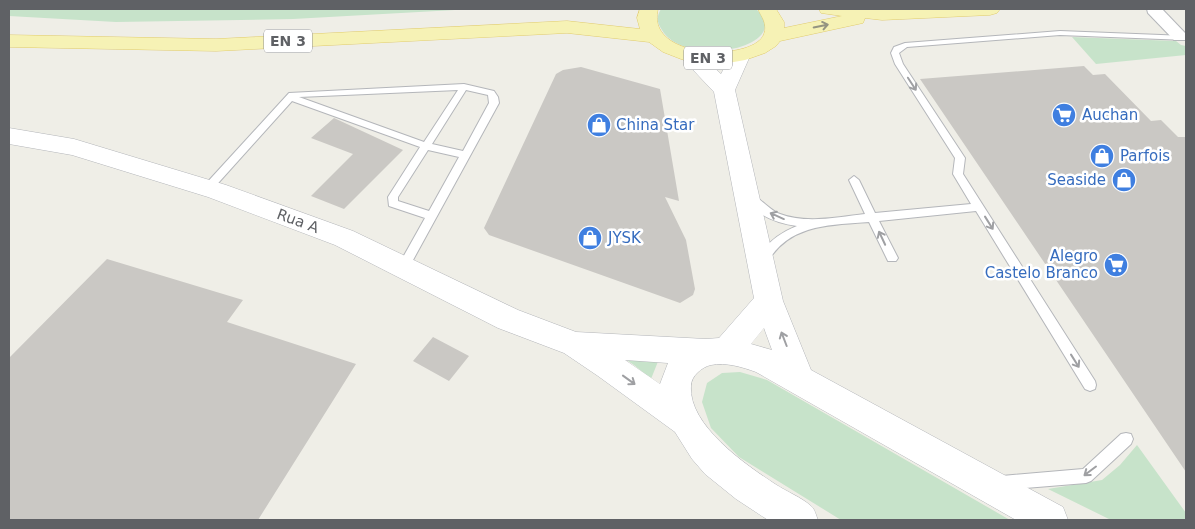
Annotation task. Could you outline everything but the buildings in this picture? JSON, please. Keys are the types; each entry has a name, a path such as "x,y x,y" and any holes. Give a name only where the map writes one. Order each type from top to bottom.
{"main road":[{"path":"768,9 774,18 776,27 773,36"},
{"name":"EN 3","path":"828,9 882,14 990,9"},
{"name":"EN 3","path":"567,27 636,10 646,16 647,27 654,37 669,48 689,55 715,58 740,56 755,51 766,44 773,36 882,14"},
{"name":"EN 3","path":"9,41 216,45 567,27 654,37"}],"street":[{"path":"1154,10 1183,37"},
{"path":"689,55 724,90 770,301 798,378"},
{"path":"724,90 740,56"},
{"name":"Rua A","path":"9,136 74,147 207,188 344,238 508,319 574,344 609,366 686,421"},
{"path":"770,301 715,352 686,364 674,385 675,398 696,439 712,459 739,480 800,520"},
{"name":"Rua A","path":"574,344 715,352 765,360 1050,520"}],"lane":[{"path":"1090,385 958,174 960,158 899,64 895,53 905,45 1060,33 1183,37"},
{"path":"431,216 393,203 393,197 464,87"},
{"path":"207,188 289,97 298,93 464,87 491,93 494,97 494,103 403,268"},
{"path":"289,97 426,146 465,155"},
{"path":"854,180 892,258"},
{"path":"747,194 758,206 775,216 793,222 814,223 979,207"},
{"path":"761,262 770,247 781,237 814,223"},
{"path":"986,484 1086,476 1126,439"}],"green space":[{"path":"9,9 473,9 293,19 116,22 9,16"},
{"path":"661,9 756,9 765,22 762,34 751,43 733,49 713,51 693,49 675,42 662,30 658,20"},
{"path":"1072,37 1176,41 1186,46 1186,55 1096,64"},
{"path":"616,353 659,359 651,379 634,365"},
{"path":"740,372 767,380 1010,520 841,520 739,457 711,428 702,402 707,383 722,373"},
{"path":"1137,445 1186,513 1186,520 1111,520 1048,489 1102,480 1120,465"}],"place":[{"name":"Auchan","path":"1064,115"},
{"name":"China Star","path":"599,125"},
{"name":"Parfois","path":"1102,156"},
{"name":"Seaside","path":"1124,180"},
{"name":"JYSK","path":"590,238"},
{"name":"Alegro Castelo Branco","path":"1116,265"}]}
